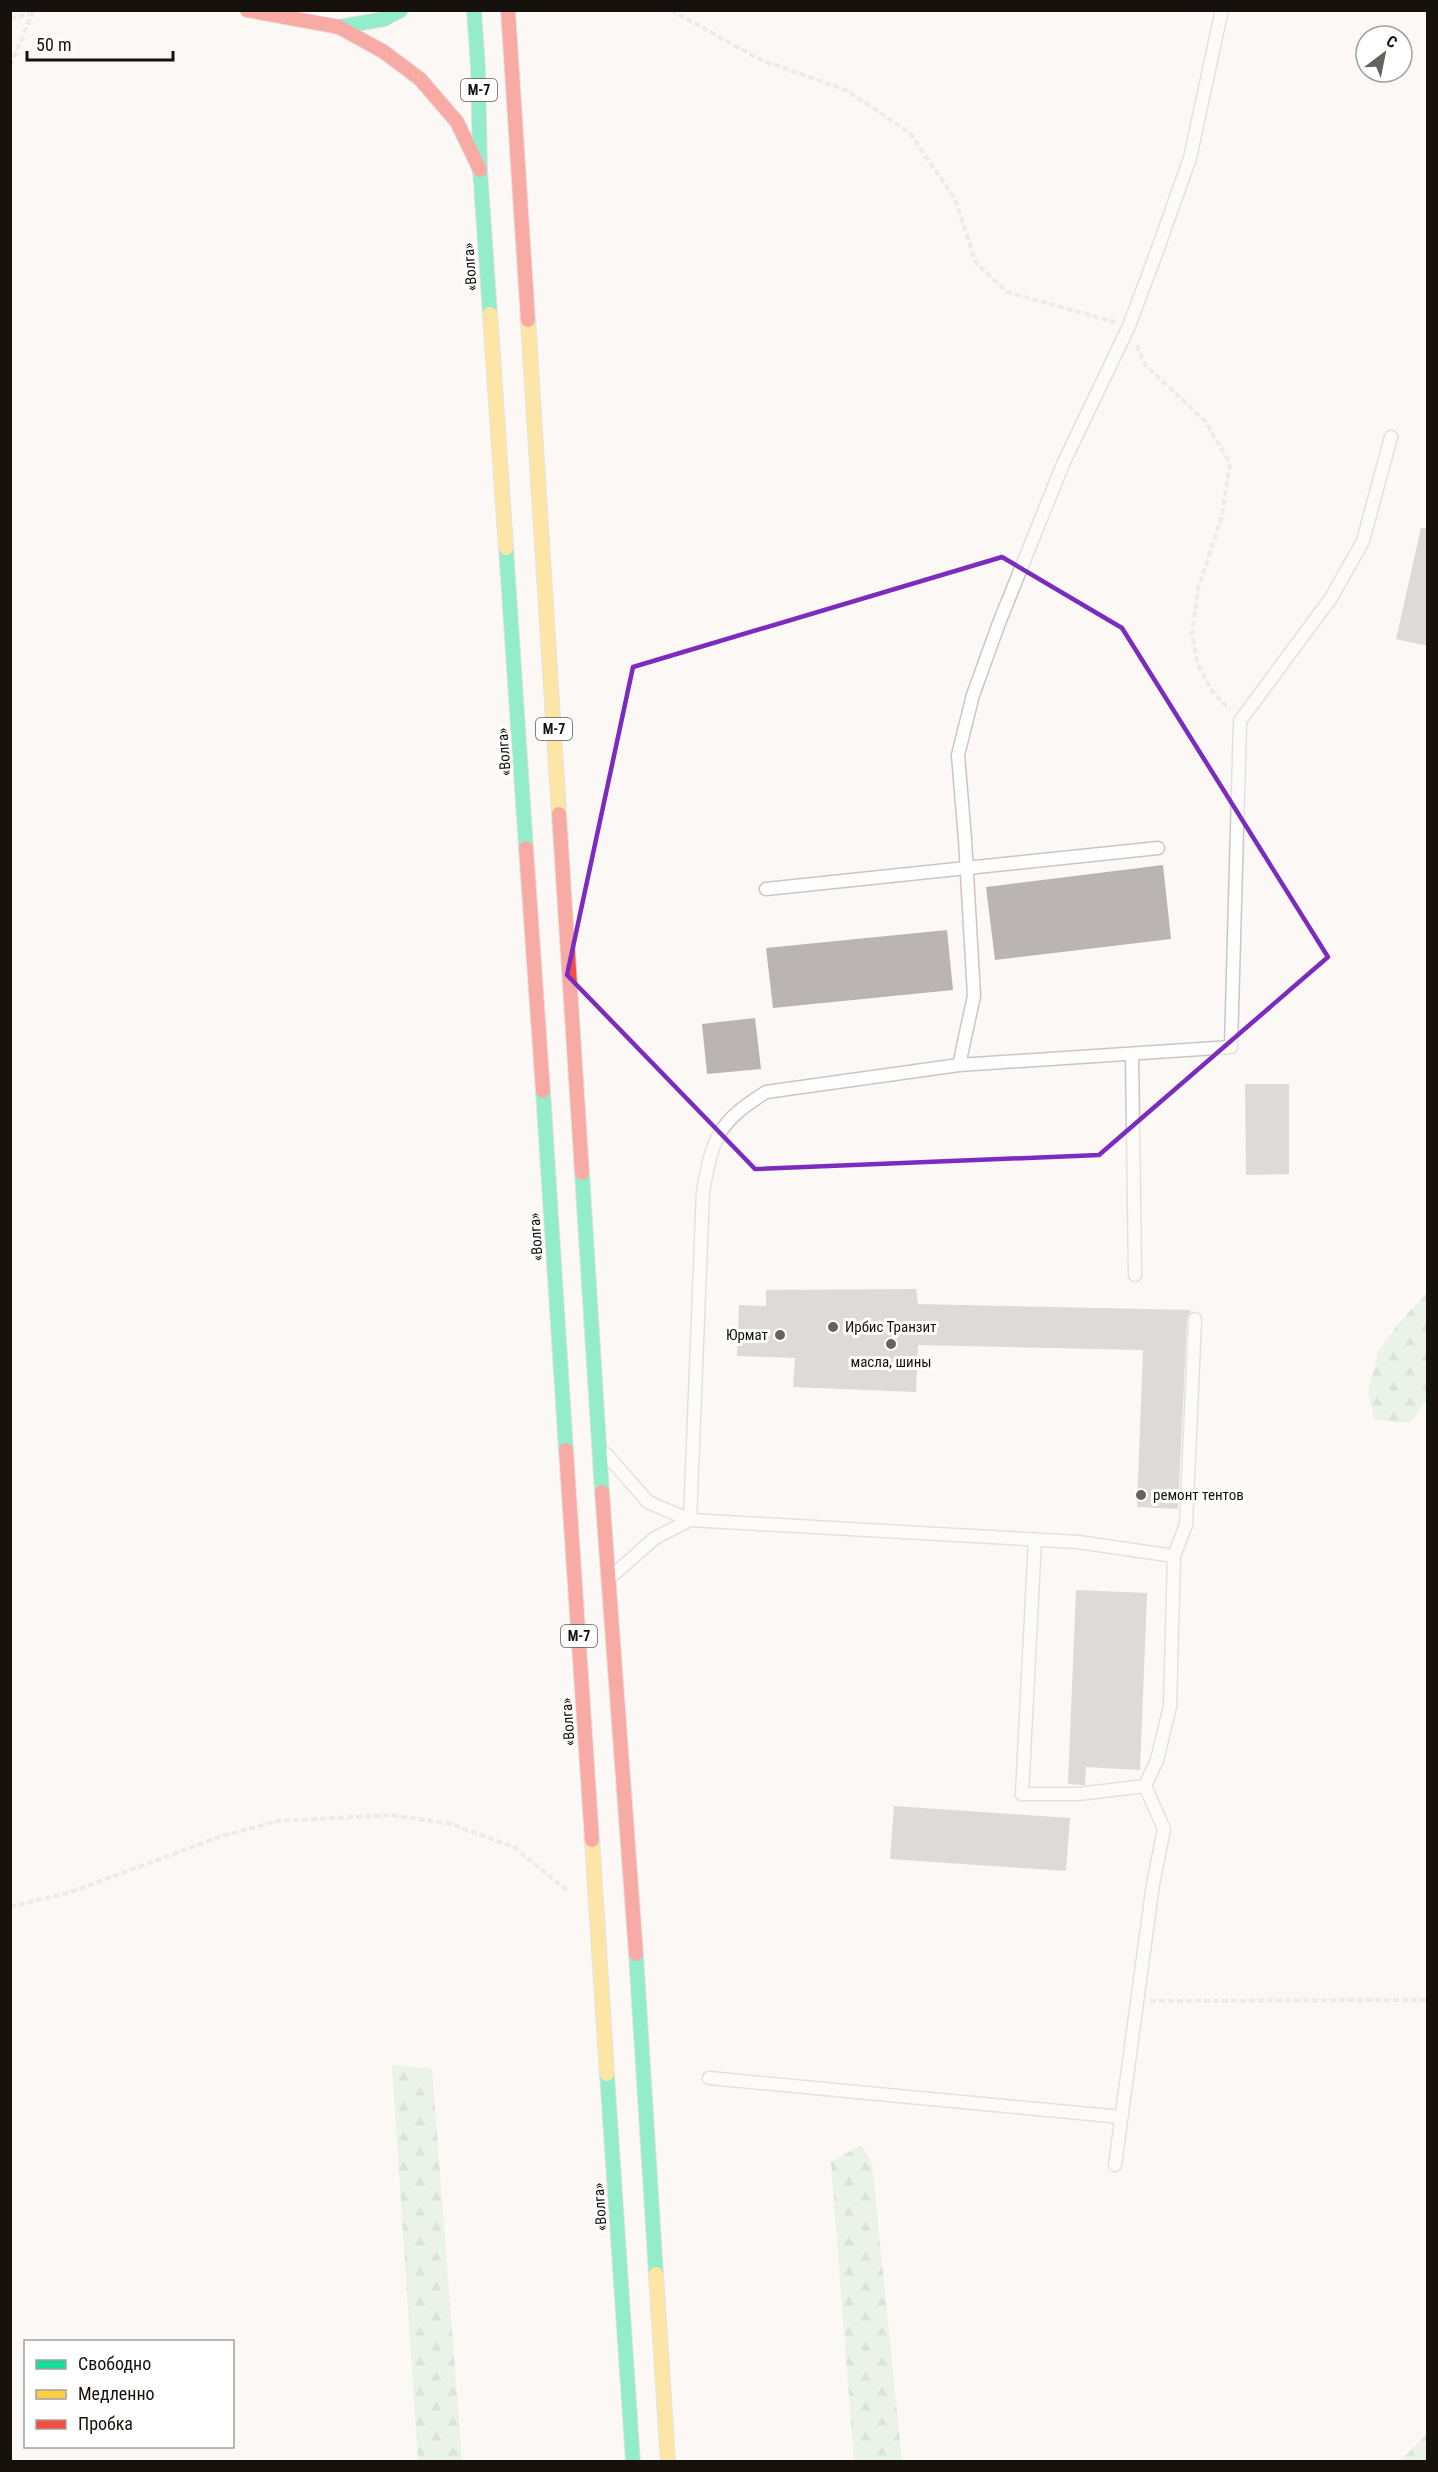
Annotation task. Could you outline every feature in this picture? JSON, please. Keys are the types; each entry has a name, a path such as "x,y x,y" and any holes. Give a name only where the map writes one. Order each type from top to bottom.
{"main road":[{"path":"247,10 339,27 384,52 420,79 457,122 480,170"},
{"path":"339,27 384,19 400,10"},
{"name":"«Волга»","path":"474,10 478,67 480,170 527,847 633,2462"},
{"name":"М-7","path":"508,10 608,1580 634,1915 668,2462"}],"lane":[{"path":"959,1065 974,996 958,755 973,695 1063,464 1129,326 1190,158 1221,14"},
{"path":"690,1520 703,1191 711,1149 724,1125 741,1108 765,1092 959,1065 1231,1047 1240,721 1331,598 1363,541 1391,437"},
{"path":"766,889 1158,848"},
{"path":"1132,1054 1135,1275"},
{"path":"1115,2165 1153,1884 1164,1829 1145,1786 1157,1760 1170,1706 1174,1556 1186,1525 1195,1319"},
{"path":"600,1447 648,1502 690,1520 1078,1542 1174,1556"},
{"path":"608,1580 655,1538 690,1520"},
{"path":"1035,1539 1022,1794 1078,1794 1145,1786"},
{"path":"709,2078 1121,2117"}],"path":[{"path":"671,10 761,60 846,90 909,133 956,199 976,264 1007,292 1129,326 1145,365 1205,421 1230,463 1222,516 1198,589 1192,635 1198,665 1212,691 1240,721"},
{"path":"10,19 34,11"},
{"path":"10,66 34,11"},
{"path":"10,1907 71,1892 219,1837 277,1821 392,1815 452,1824 514,1847 574,1896"},
{"path":"1137,2001 1428,2000"}],"highlighted area":[{"path":"1002,557 1122,628 1328,957 1099,1155 755,1169 567,975 633,667"}],"green space":[{"path":"1427,1293 1427,1400 1410,1423 1375,1420 1368,1392 1378,1352 1399,1323"},
{"path":"392,2065 432,2069 462,2461 418,2461"},
{"path":"861,2145 872,2163 902,2461 854,2461 831,2162"},
{"path":"1427,2434 1427,2461 1400,2461"}],"building":[{"path":"1421,528 1428,528 1428,646 1396,639"},
{"path":"1163,865 1171,939 995,960 986,887"},
{"path":"947,930 953,990 773,1008 766,948"},
{"path":"755,1018 761,1069 707,1074 702,1024"},
{"path":"1245,1084 1289,1084 1289,1174 1246,1175"},
{"path":"916,1289 918,1304 1191,1310 1187,1319 1178,1509 1137,1507 1143,1350 918,1345 916,1392 793,1387 795,1358 737,1356 739,1305 766,1306 766,1290"},
{"path":"1076,1590 1147,1593 1140,1770 1086,1767 1085,1785 1068,1784"},
{"path":"894,1806 1070,1818 1066,1871 890,1859"}],"traffic: fast":[{"path":"339,27 384,19 401,10"},
{"path":"474,10 478,67 480,170 490,314"},
{"path":"506,548 526,848"},
{"path":"543,1091 566,1450"},
{"path":"582,1173 602,1492"},
{"path":"636,1954 656,2274"},
{"path":"607,2074 633,2462"}],"traffic: slow":[{"path":"490,314 506,548"},
{"path":"528,320 559,814"},
{"path":"592,1840 607,2074"},
{"path":"656,2274 668,2462"}],"traffic: jam":[{"path":"247,10 339,27 384,52 420,79 457,122 480,170"},
{"path":"508,10 528,320"},
{"path":"559,814 582,1173"},
{"path":"526,848 543,1091"},
{"path":"566,1450 592,1840"},
{"path":"602,1492 636,1954"}],"place":[{"name":"Ирбис Транзит","path":"833,1327"},
{"name":"Юрмат","path":"780,1335"},
{"name":"масла, шины","path":"891,1344"},
{"name":"ремонт тентов","path":"1141,1495"}]}
